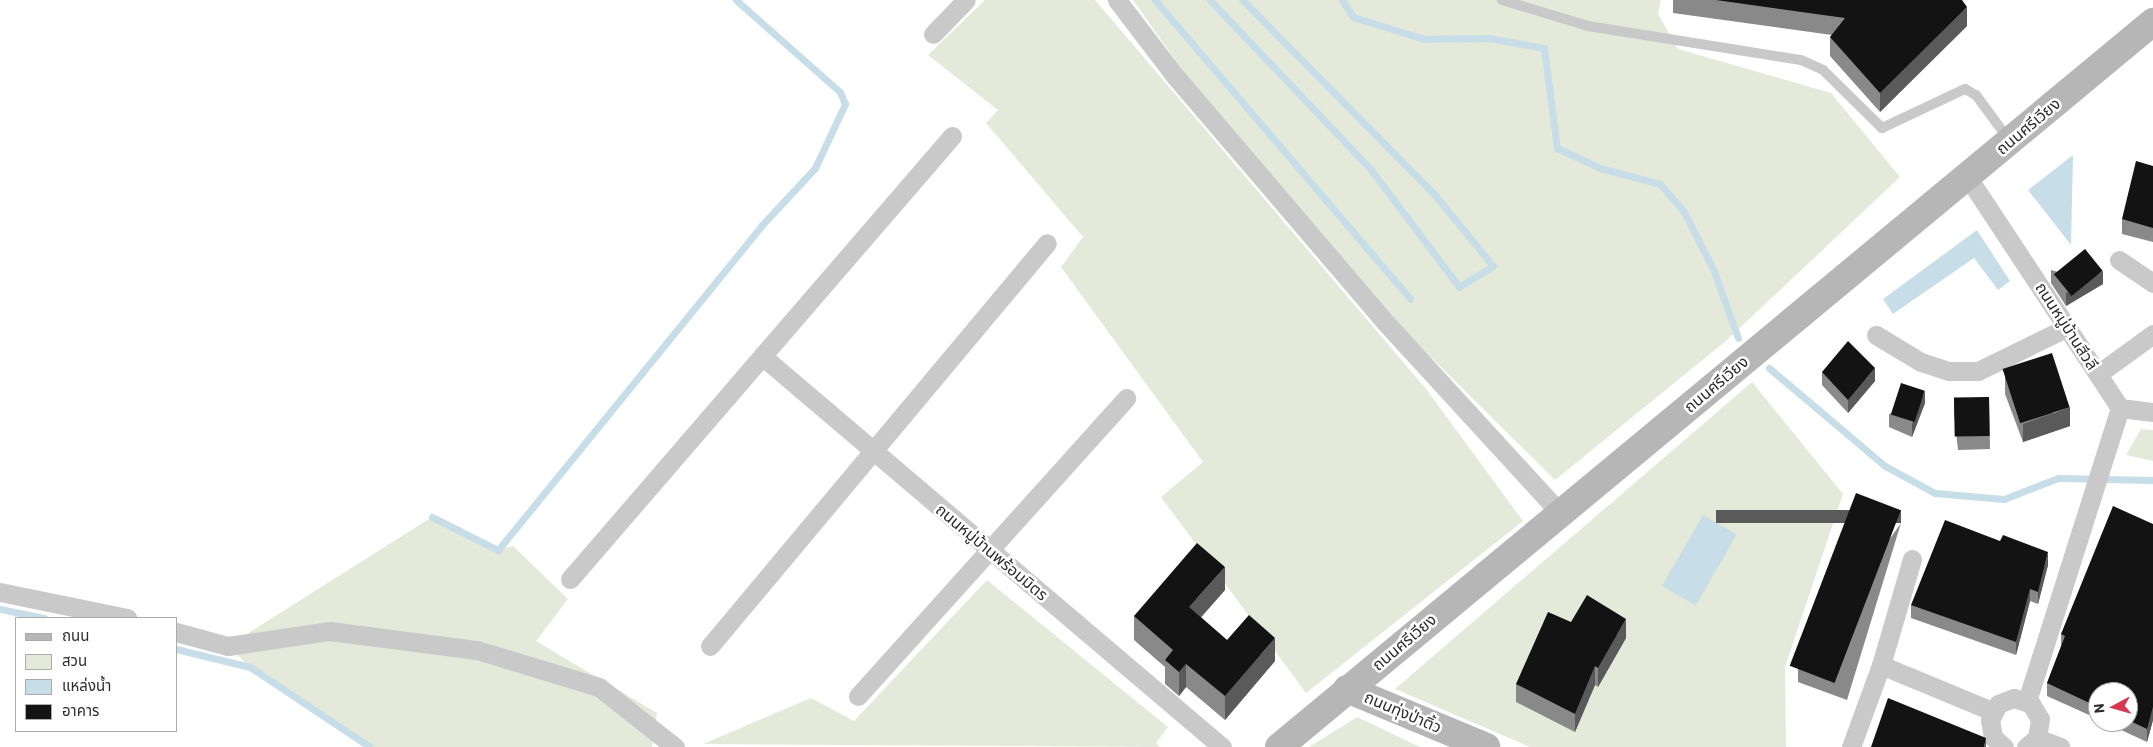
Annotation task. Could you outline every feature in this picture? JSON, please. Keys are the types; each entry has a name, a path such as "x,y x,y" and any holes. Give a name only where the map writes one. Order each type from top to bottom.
{"main road":[{"name":"ถนนศรีเวียง","path":"1279,747 2153,22"},
{"name":"ถนนทุ่งป่าติ้ว","path":"1347,689 1486,747"}],"street":[{"path":"933,34 966,0"},
{"path":"1117,0 1175,76 1386,323 1560,513"},
{"path":"570,579 952,136"},
{"name":"ถนนหมู่บ้านสีวลี","path":"1967,176 1984,197 2120,408"},
{"path":"710,646 1047,243"},
{"path":"2119,260 2153,283"},
{"path":"1876,335 1921,362 1949,371 1978,371 2068,327"},
{"path":"2098,374 2153,334"},
{"name":"ถนนหมู่บ้านพร้อมมิตร","path":"762,356 1222,747"},
{"path":"858,696 1126,398"},
{"path":"2027,701 2090,514 2120,408 2153,412"},
{"path":"1851,747 1881,665 1912,559"},
{"path":"0,592 122,617"},
{"path":"178,633 228,646 330,631 478,650 599,687 675,747"},
{"path":"1881,665 1992,711"},
{"path":"2004,747 1990,729 1992,711 2006,700 2027,701 2040,718 2032,742 2060,747"}],"lane":[{"path":"1502,0 1588,26 1801,60 1824,70 1882,128 1965,89 1976,95 2010,140"}],"green space":[{"path":"985,0 1095,0 1426,389 1523,521 1306,693 1161,497 1203,462 1061,267 1083,237 986,123 998,110 928,55"},
{"path":"1133,0 1661,0 1658,14 1678,49 1831,93 1900,177 1727,340 1555,480 1365,292 1221,125"},
{"path":"1752,382 1843,494 1785,667 1786,747 1530,747 1395,689"},
{"path":"2141,429 2153,430 2153,461 2126,455"},
{"path":"432,517 498,550 513,546 568,599 536,641 657,713 652,747 374,747 250,667 228,646"},
{"path":"987,580 1168,727 1156,743 1160,747 703,744 811,698 854,721"},
{"path":"1357,717 1420,747 1309,747"}],"water":[{"path":"2073,155 2071,245 2028,190"},
{"path":"1977,230 2010,281 1998,290 1974,258 1893,314 1883,299"},
{"path":"1703,515 1737,534 1696,606 1662,586"}],"building":[{"path":"1716,0 1962,0 1967,7 1880,93 1830,37 1845,18"},
{"path":"2136,161 2153,166 2153,228 2122,219"},
{"path":"2085,249 2103,271 2072,296 2054,274"},
{"path":"1848,341 1875,368 1848,400 1822,372"},
{"path":"2052,353 2070,407 2020,423 2003,369"},
{"path":"1901,383 1925,391 1915,422 1891,414"},
{"path":"1989,397 1990,436 1955,437 1954,398"},
{"path":"1856,493 1901,510 1835,683 1790,666"},
{"path":"2113,506 2153,524 2153,707 2147,729 2138,725 2138,682 2088,682 2088,702 2047,683 2065,636 2061,634"},
{"path":"1945,520 2000,541 2003,535 2048,552 2038,592 2030,589 2016,642 1911,605"},
{"path":"1197,543 1225,567 1189,607 1227,640 1249,615 1275,638 1225,696 1186,664 1179,672 1165,660 1173,650 1134,616"},
{"path":"1587,595 1626,619 1598,668 1595,666 1575,714 1516,684 1548,612 1571,622"},
{"path":"1888,698 1986,738 1984,747 1871,747"}],"waterway":[{"path":"432,517 498,550 761,226 815,168 845,104 840,92 736,0"},
{"path":"1155,0 1410,299"},
{"path":"1210,0 1372,171 1459,287 1493,266 1435,195 1243,0"},
{"path":"1342,0 1353,17 1424,39 1488,38 1544,48 1557,148 1600,168 1660,184 1684,212 1714,271 1738,338"},
{"path":"1769,368 1885,466 1935,493 2004,499 2058,478 2153,480"},
{"path":"0,609 39,617"},
{"path":"178,649 250,667 370,747"}]}
